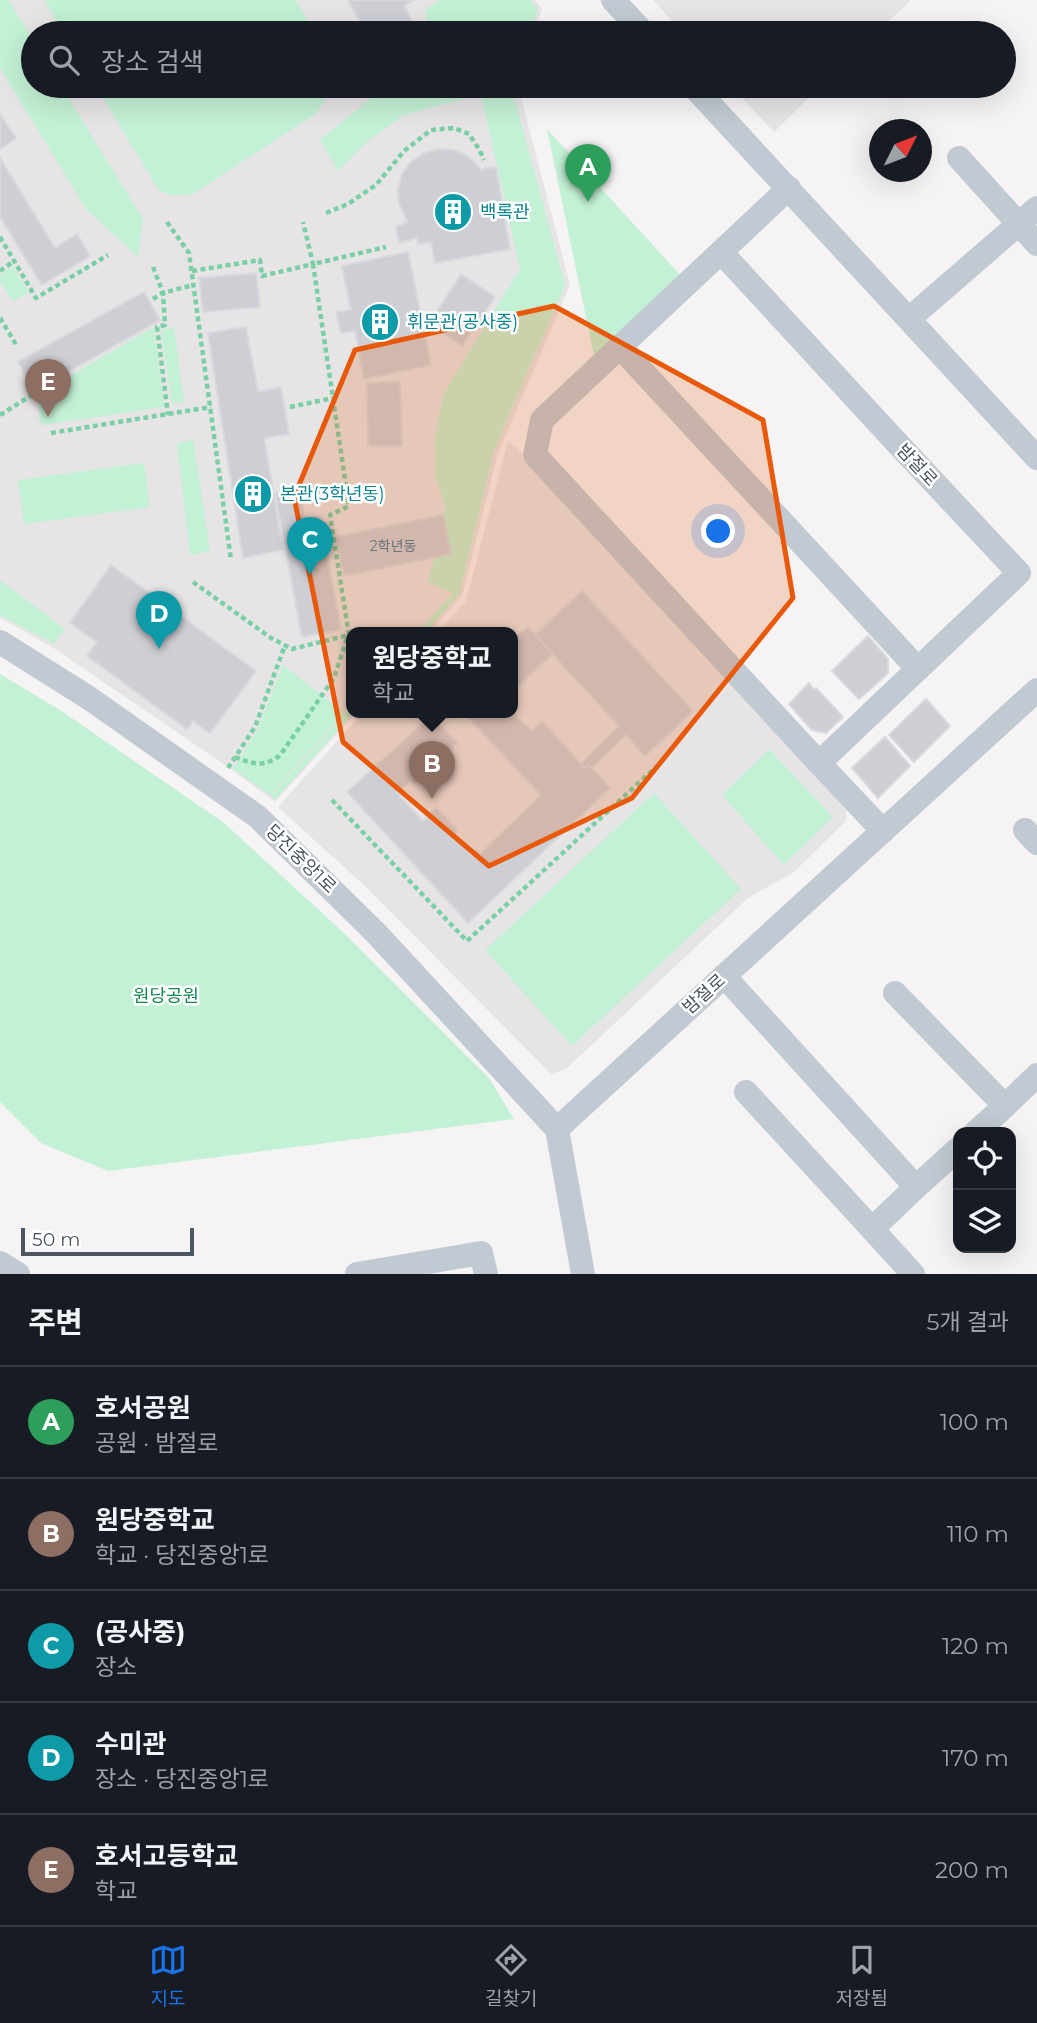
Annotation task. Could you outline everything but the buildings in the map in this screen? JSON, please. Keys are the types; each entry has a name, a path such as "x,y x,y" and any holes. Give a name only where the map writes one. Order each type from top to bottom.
{"street":[{"path":"614,0 634,21"},
{"path":"704,98 1037,457"},
{"path":"958,158 1028,216 1037,244"},
{"path":"789,188 542,420 535,455 883,831"},
{"path":"910,318 1028,216"},
{"name":"밤절로","path":"721,252 1019,573 819,763"},
{"path":"620,347 918,669"},
{"name":"당진중앙1로","path":"0,642 89,698 258,817 376,933 557,1129"},
{"name":"밤절로","path":"557,1129 1037,690"},
{"path":"724,976 916,1187"},
{"path":"895,993 1005,1106"},
{"path":"982,1127 1037,1075"},
{"path":"747,1092 914,1274"},
{"path":"557,1129 583,1274"},
{"path":"872,1229 953,1154"},
{"path":"357,1274 481,1253 486,1274"},
{"path":"0,1263 18,1274"}],"path":[{"path":"326,214 348,204 376,185 404,151 431,130 454,128 469,134 484,160"},
{"path":"167,222 190,253 231,560"},
{"path":"303,222 313,264 349,506 330,515 348,627"},
{"path":"0,237 36,298 108,255"},
{"path":"192,271 260,260 262,276 386,247"},
{"path":"0,271 14,261"},
{"path":"153,267 163,293 165,324 158,327 168,415"},
{"path":"153,299 163,293 193,285"},
{"path":"0,318 17,346"},
{"path":"0,415 32,396"},
{"path":"290,407 333,398"},
{"path":"51,433 211,407"},
{"path":"193,582 240,617 292,649 346,636"},
{"path":"235,757 253,764 274,761 281,754 334,678 346,644"},
{"path":"225,773 255,727 285,645"},
{"path":"332,800 467,941 656,767"}],"highlighted area":[{"path":"554,306 763,420 793,598 632,798 489,866 343,742 294,497 355,350"}],"shaded area":[{"path":"0,0 535,0 542,9 538,21 21,21 21,98 521,98 570,285 498,453 462,596 434,627 346,627 346,718 351,718 275,802 52,647 0,618"},
{"path":"653,0 911,0 889,21 672,21"},
{"path":"742,98 809,98 774,132"},
{"path":"508,441 847,805 846,821 794,872 748,898 566,1069 551,1074 366,887 278,807 358,718 518,718 518,627 442,627 466,601"}],"green space":[{"path":"0,0 9,0 22,21 21,98 68,98 143,219 138,257 86,209 0,68"},
{"path":"44,0 295,0 308,20 307,21 57,21"},
{"path":"440,0 530,0 538,10 534,21 426,21 426,9"},
{"path":"103,98 324,98 314,115 193,194 170,195 158,189"},
{"path":"371,98 466,98 404,115 368,141 338,171 320,140"},
{"path":"482,98 514,98 565,285 494,450 459,595 430,627 422,627 453,593 428,582 446,509 436,479 435,438 444,393 520,269"},
{"path":"547,129 680,275 594,356"},
{"path":"13,266 28,292 13,302 0,281 0,275"},
{"path":"154,327 164,407 41,425 37,395"},
{"path":"174,327 184,402 172,404 161,330"},
{"path":"193,439 210,551 190,555 177,444"},
{"path":"144,463 150,507 24,524 18,480"},
{"path":"0,580 65,629 54,644 0,615"},
{"path":"283,665 344,713 270,795 233,769 258,729"},
{"name":"원당공원","path":"0,674 63,712 224,823 345,934 489,1078 514,1119 108,1171 41,1143 0,1102"},
{"path":"346,713 346,718 349,718 275,800 271,796"},
{"path":"769,749 833,817 784,865 722,795"},
{"path":"654,793 741,889 572,1046 485,950"}],"place":[{"name":"호서공원","path":"588,202"},
{"name":"백록관","path":"453,212"},
{"name":"휘문관(공사중)","path":"380,322"},
{"name":"호서고등학교","path":"48,417"},
{"name":"본관(3학년동)","path":"253,494"},
{"name":"(공사중)","path":"310,575"},
{"name":"수미관","path":"159,649"},
{"name":"원당중학교","path":"432,799"}]}
